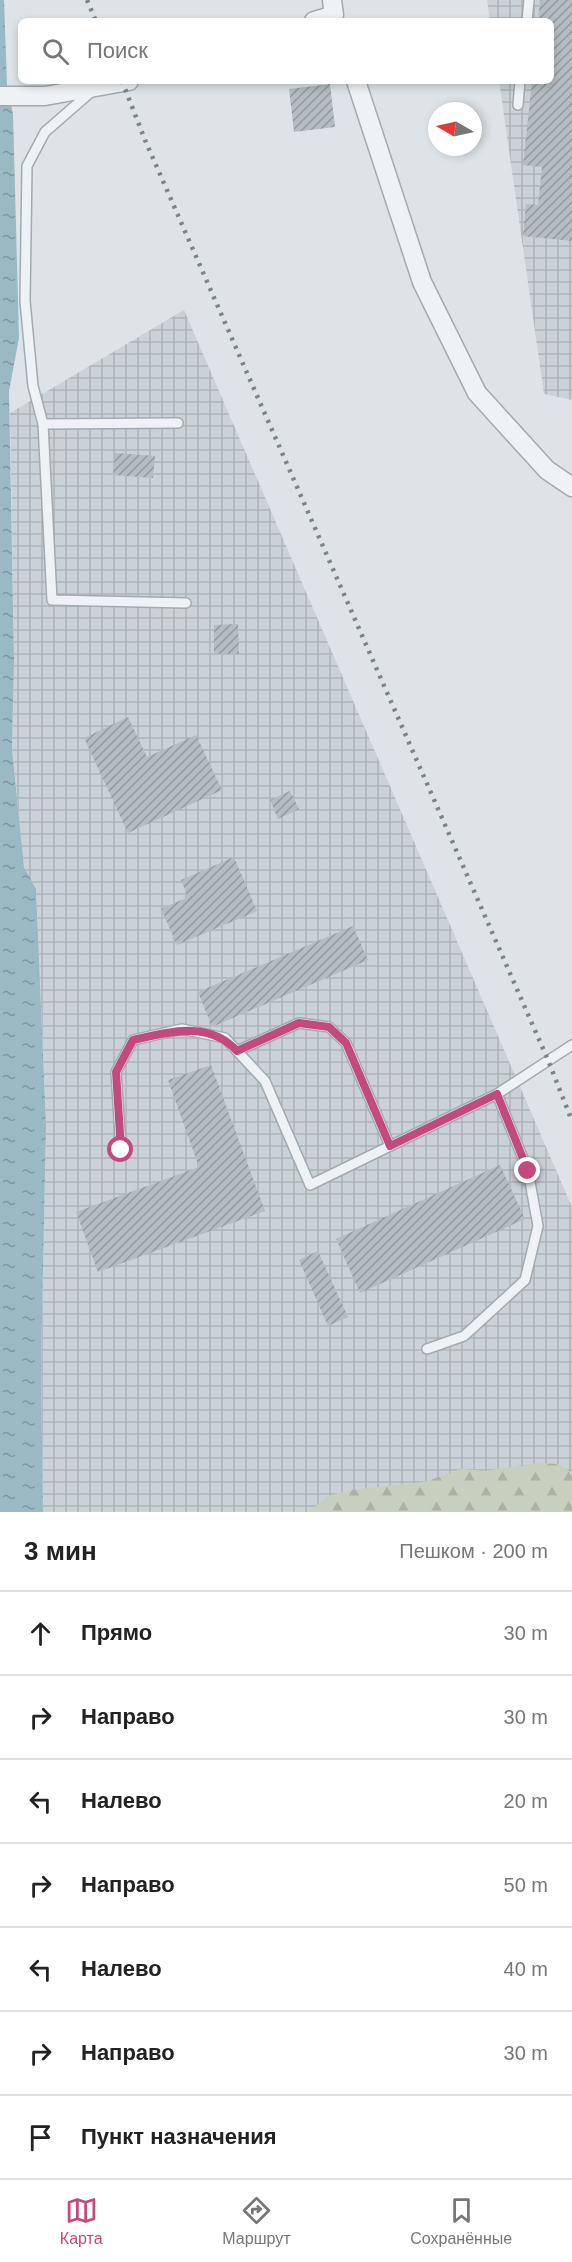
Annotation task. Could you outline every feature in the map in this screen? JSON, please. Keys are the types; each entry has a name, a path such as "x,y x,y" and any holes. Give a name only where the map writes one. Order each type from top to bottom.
{"street":[{"path":"0,96 45,96 116,84"},
{"path":"358,84 422,282 477,393 547,470 572,487"}],"lane":[{"path":"526,18 529,0"},
{"path":"518,105 520,84"},
{"path":"94,89 45,132 27,166 25,300 33,386 43,424 52,600 186,603"},
{"path":"43,424 178,423"},
{"path":"237,1051 299,1023 329,1027 346,1043 390,1146"},
{"path":"121,1150 116,1072 133,1040 182,1029 225,1038 265,1081 310,1185 497,1094 572,1045"},
{"path":"428,1349 464,1336 525,1281 538,1226 528,1171 497,1094"}],"shaded area":[{"path":"487,0 572,0 572,400 544,394 499,84 554,84 554,18 490,18"},
{"path":"184,310 572,1207 572,1512 43,1512 41,1366 46,1125 36,889 24,868 12,749 14,661 10,413"}],"green space":[{"path":"536,1463 559,1464 572,1473 572,1512 309,1512 328,1496 351,1490 424,1482 462,1469 485,1471"}],"water":[{"path":"0,0 4,0 7,85 13,114 19,338 9,391 14,661 12,749 24,867 36,889 46,1125 41,1366 43,1512 0,1512"}],"building":[{"path":"540,0 572,0 572,241 523,236 526,204 538,205 542,167 523,165 532,84 554,84 554,18 538,18"},
{"path":"330,84 335,127 294,132 289,89"},
{"path":"115,453 155,456 153,478 113,475"},
{"path":"238,624 239,654 214,654 214,625"},
{"path":"128,717 147,757 196,735 222,790 128,833 84,738"},
{"path":"290,791 299,809 278,819 270,800"},
{"path":"234,857 257,911 177,945 161,909 188,897 181,880"},
{"path":"353,926 368,960 212,1027 198,992"},
{"path":"211,1065 265,1211 98,1272 76,1212 199,1167 168,1080"},
{"path":"500,1165 525,1219 360,1293 336,1239"},
{"path":"318,1251 348,1317 328,1326 299,1260"}],"railway":[{"path":"87,0 95,18"},
{"path":"123,84 145,140 548,1060 572,1121"}],"route":[{"path":"121,1150 116,1072 133,1040 182,1029 225,1038 237,1051 299,1023 329,1027 346,1043 390,1146 497,1094 528,1171"}]}
